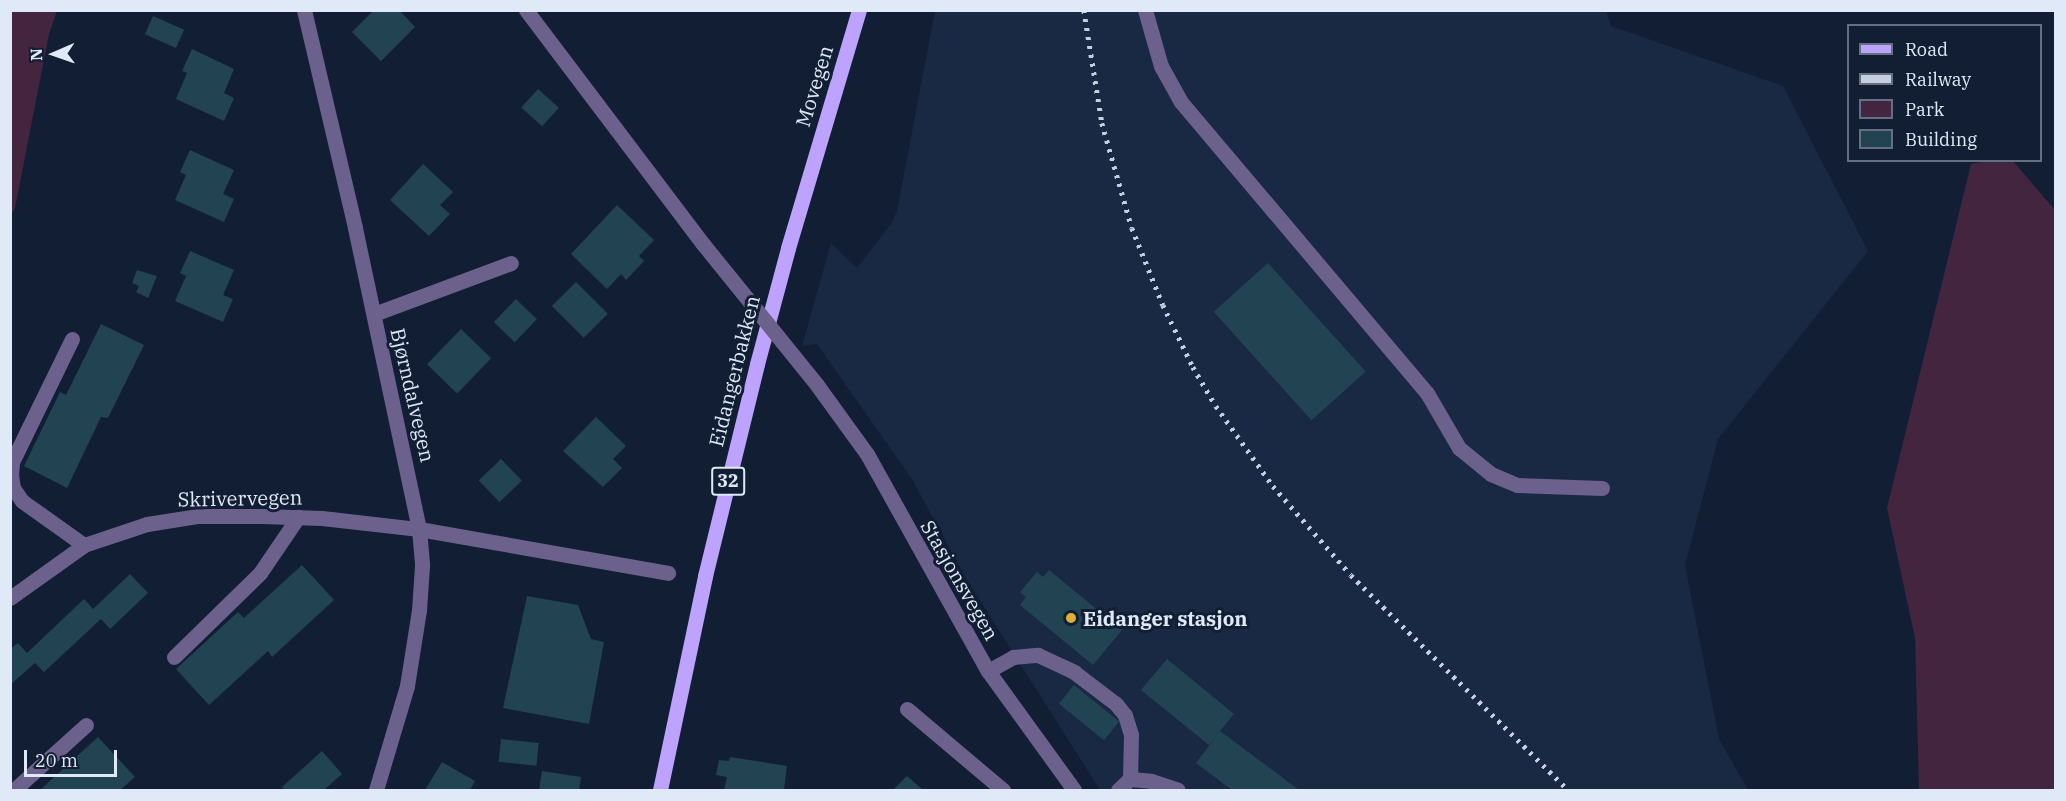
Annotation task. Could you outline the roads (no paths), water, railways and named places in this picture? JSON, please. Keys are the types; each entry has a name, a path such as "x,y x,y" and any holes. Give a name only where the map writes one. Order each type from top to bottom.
{"main road":[{"name":"Movegen","path":"810,175 859,10"},
{"name":"Eidangerbakken","path":"660,790 705,576 757,364 810,175"}],"street":[{"name":"Bjørndalvegen","path":"304,10 374,314 419,529 422,566 419,610 408,675 393,737 376,790"},
{"name":"Stasjonsvegen","path":"526,10 703,244 818,385 867,454 988,671 1074,790"},
{"path":"1145,10 1161,66 1181,102 1428,393 1459,448 1491,474 1517,485 1602,488"},
{"path":"374,314 512,263"},
{"path":"72,339 12,462 11,475 13,488 22,501 84,545"},
{"name":"Skrivervegen","path":"10,598 84,545 147,524 198,516 298,517 419,529 668,573"},
{"path":"174,657 260,573 298,517"},
{"path":"988,671 1013,657 1038,655 1074,672 1116,704 1125,715 1131,735 1130,779 1118,790"},
{"path":"907,709 1003,790"},
{"path":"14,790 86,725"},
{"path":"1130,779 1151,781 1178,790"}],"railway":[{"path":"1084,10 1102,123 1132,228 1163,305 1193,367 1216,406 1273,486 1351,575 1568,790"}],"place":[{"name":"Eidanger stasjon","path":"1071,618"}]}
